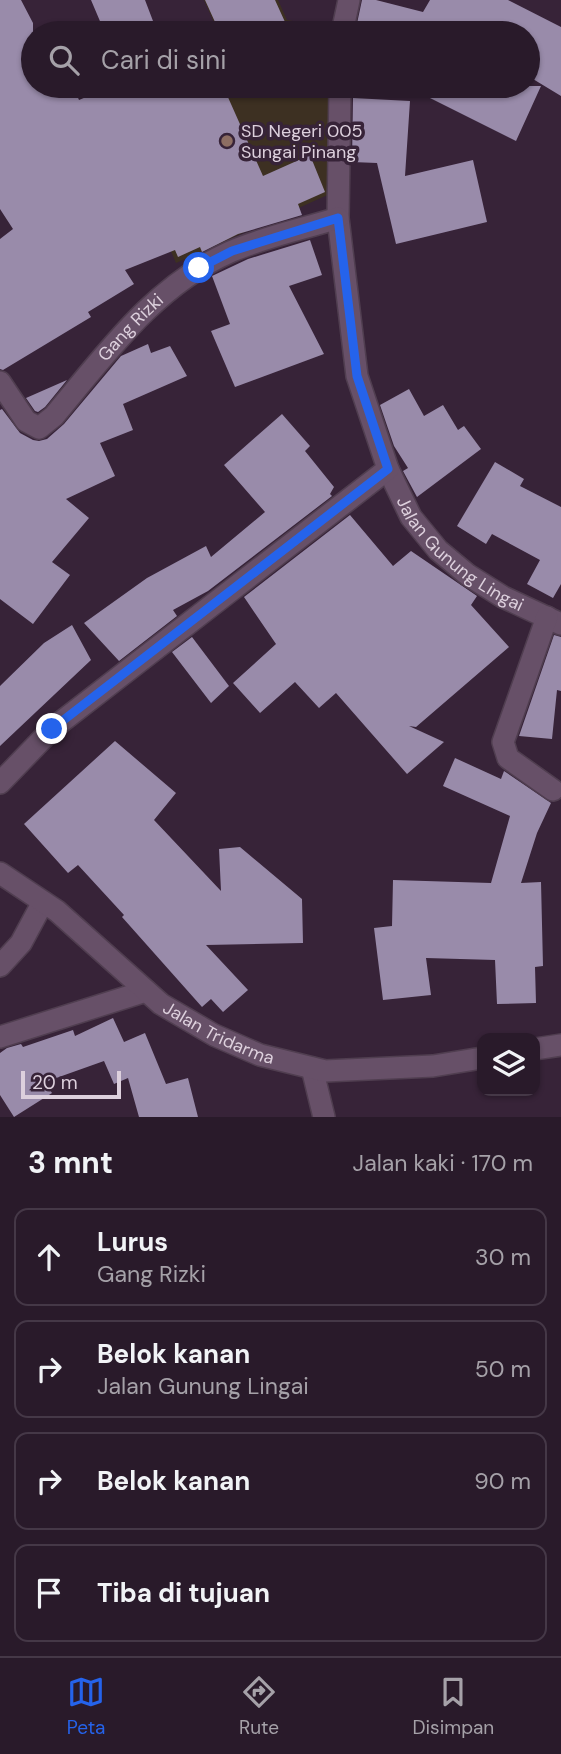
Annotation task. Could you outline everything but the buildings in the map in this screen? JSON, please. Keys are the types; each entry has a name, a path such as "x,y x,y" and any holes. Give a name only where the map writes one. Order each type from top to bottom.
{"street":[{"path":"345,21 349,0"},
{"name":"Jalan Gunung Lingai","path":"340,98 338,218 357,376 388,469 411,517 438,550 468,575 503,597 554,621"},
{"name":"Gang Rizki","path":"0,382 26,421 39,428 54,416 137,317 165,291 199,268 232,251 338,218"},
{"path":"0,783 52,729 388,469"},
{"path":"553,790 508,758 503,742 554,621"},
{"name":"Jalan Tridarma","path":"0,873 57,911 161,1004 214,1035 260,1055 325,1071 433,1066 477,1059"},
{"path":"0,966 21,943 43,902"},
{"path":"0,1037 146,991"},
{"path":"540,1048 561,1045"},
{"path":"313,1068 324,1117"}],"shaded area":[{"path":"204,0 278,0 287,20 293,21 214,21"},
{"name":"SD Negeri 005 Sungai Pinang","path":"104,98 329,98 332,193 176,263"}],"place":[{"name":"SD Negeri 005 Sungai Pinang","path":"227,141"}],"route":[{"path":"52,729 388,469 357,376 338,218 232,251 199,268"}]}
